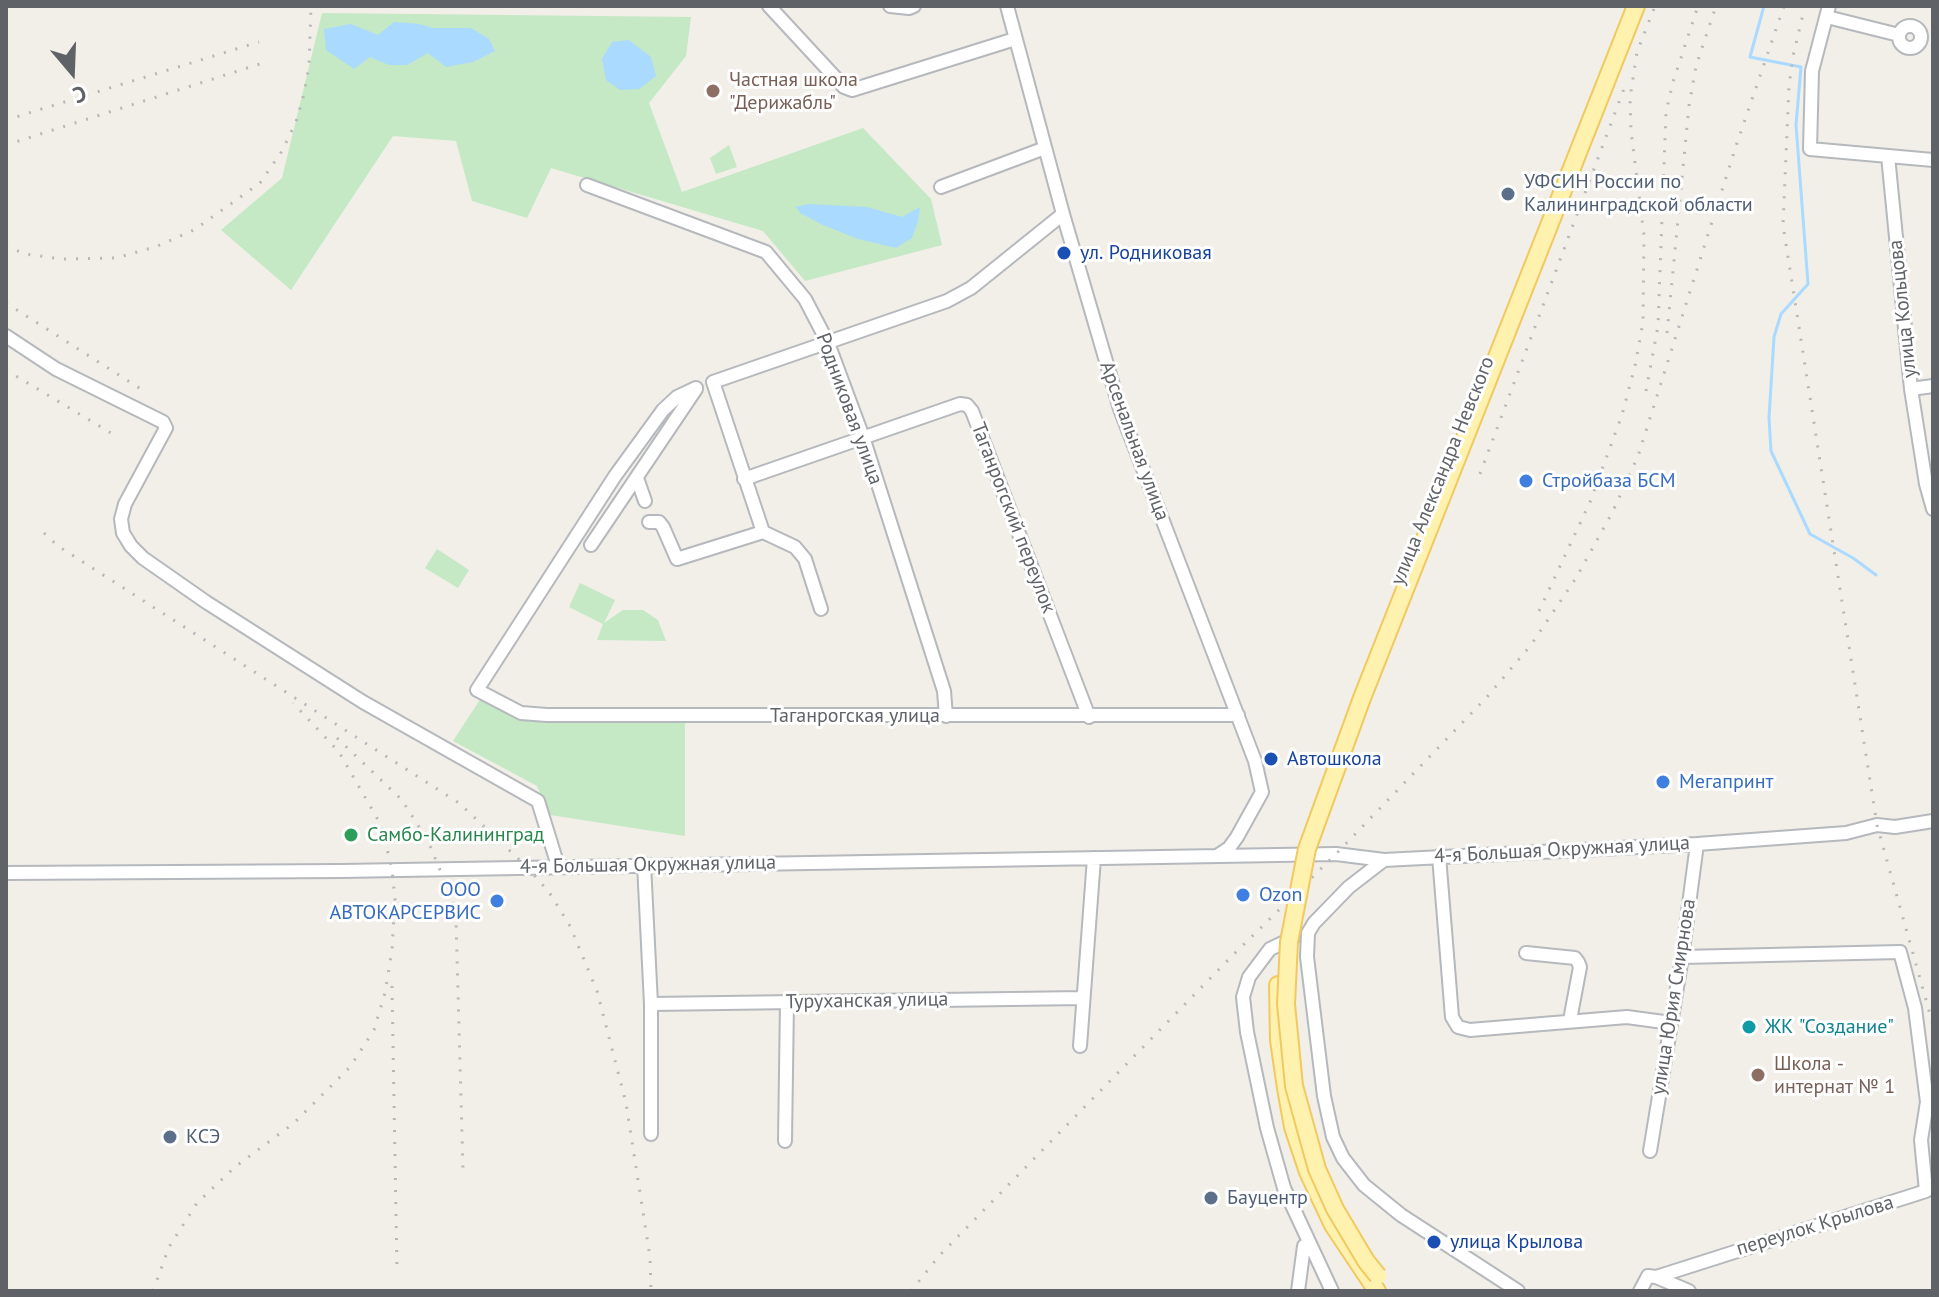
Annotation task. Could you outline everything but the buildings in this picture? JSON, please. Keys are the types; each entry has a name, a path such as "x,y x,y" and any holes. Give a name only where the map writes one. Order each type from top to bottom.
{"main road":[{"name":"улица Александра Невского","path":"1391,1291 1375,1283 1333,1225 1308,1172 1288,1101 1279,1026 1281,932 1288,881 1305,823 1358,697 1627,6"},
{"path":"1358,697 1636,6"}],"street":[{"path":"769,6 844,87 861,88 1015,39"},
{"path":"890,6 914,6"},
{"name":"Арсенальная улица","path":"1007,6 1120,409 1255,761 1262,792 1237,837 1229,848 1217,856"},
{"path":"1899,35 1828,11 1812,71 1810,149 1933,160"},
{"path":"941,187 1045,148"},
{"name":"улица Кольцова","path":"1888,156 1911,389 1933,509"},
{"name":"Родниковая улица","path":"587,185 766,252 805,299 828,343 863,437 944,691 946,716"},
{"path":"591,545 696,388 947,301 971,288 1063,214"},
{"path":"6,336 56,369 163,422 166,428 138,479 121,519 123,533 143,558 363,702 538,801 558,866"},
{"path":"713,382 763,532"},
{"path":"1911,389 1933,386"},
{"name":"Таганрогская улица","path":"696,388 677,397 663,410 615,476 477,690 521,713 547,715 1238,715"},
{"name":"Таганрогский переулок","path":"744,479 960,404 967,405 972,411 1089,717"},
{"path":"637,478 645,501"},
{"path":"649,522 659,522 663,527 673,556 677,559 763,532 795,547 805,559 821,609"},
{"name":"4-я Большая Окружная улица","path":"6,873 1336,854 1384,860 1697,844 1846,833 1877,825 1895,827 1933,821"},
{"name":"улица Юрия Смирнова","path":"1650,1151 1697,844"},
{"path":"1439,856 1452,1017 1458,1027 1470,1030 1627,1017 1671,1023"},
{"path":"1080,1046 1094,858"},
{"path":"1330,1287 1284,1188 1252,1066 1243,997 1249,977 1261,959 1282,947 1307,939 1339,896 1384,860"},
{"path":"644,864 651,1004 651,1134"},
{"path":"1307,939 1324,1096 1333,1137 1343,1158 1364,1185 1401,1215 1518,1291"},
{"name":"переулок Крылова","path":"1656,1277 1926,1191 1921,1140 1927,1102 1915,1008 1900,952 1682,957"},
{"path":"1526,953 1575,958 1578,962 1580,967 1570,1020"},
{"name":"Туруханская улица","path":"651,1004 1083,998"},
{"path":"785,1141 787,1002"},
{"path":"1299,1288 1304,1246 1308,1243"},
{"path":"1640,1291 1648,1276 1689,1291"},
{"path":"1299,1288 1306,1280 1318,1277 1330,1287"}],"green space":[{"path":"322,13 691,17 686,56 649,103 682,192 863,128 931,199 942,245 805,281 763,231 551,168 527,218 472,201 456,141 393,136 291,290 221,230 282,178"},
{"path":"729,145 737,167 716,174 710,158"},
{"path":"437,549 469,570 458,588 425,568"},
{"path":"580,583 615,600 604,623 623,610 643,610 658,620 666,641 597,640 603,624 569,607"},
{"path":"481,698 528,720 685,720 685,836 550,815 537,786 453,741"}],"water":[{"path":"394,22 433,28 471,28 489,39 495,51 473,62 446,67 428,53 407,65 389,65 370,57 354,69 326,50 324,29 351,24 378,35"},
{"path":"629,40 651,57 656,76 639,89 620,90 606,80 602,59 612,42"},
{"path":"808,204 867,207 902,217 920,207 912,238 896,248 858,239 823,225 800,213 796,207"}],"waterway":[{"path":"1764,6 1750,57 1801,67 1796,125 1808,284 1781,314 1774,337 1769,418 1771,451 1810,534 1876,575"}],"railway":[{"path":"6,246 25,254 62,259 116,258 155,247 194,230 260,183 282,151 296,122 309,66 311,6"},
{"path":"1539,611 1590,502 1622,415 1635,366 1643,322 1644,235 1630,98 1637,52 1655,6"},
{"path":"1646,391 1658,326 1666,112 1698,6"},
{"path":"1667,333 1689,106 1696,66 1716,6"},
{"path":"911,1291 939,1256 1487,697 1531,645 1576,578 1613,511 1638,456 1736,146 1784,6"},
{"path":"1805,6 1789,86 1783,225 1877,825 1933,1025"},
{"path":"6,120 259,42"},
{"path":"6,145 266,62"},
{"path":"1480,474 1625,86"},
{"path":"6,303 144,391"},
{"path":"6,370 111,433"},
{"path":"44,533 58,546 459,803 549,892 570,926 597,991 626,1103 650,1257 651,1291"},
{"path":"153,1291 169,1247 197,1203 235,1167 294,1123 350,1067 374,1030 385,993 392,950 395,899 392,869 381,825 339,752 293,703"},
{"path":"337,738 402,800 428,841 451,897 456,920 463,1170"},
{"path":"392,986 397,1271"}],"place":[{"name":"Частная школа \"Дерижабль\"","path":"713,91"},
{"name":"УФСИН России по Калининградской области","path":"1508,194"},
{"name":"ул. Родниковая","path":"1064,253"},
{"name":"Стройбаза БСМ","path":"1526,481"},
{"name":"Автошкола","path":"1271,759"},
{"name":"Мегапринт","path":"1663,782"},
{"name":"Самбо-Калининград","path":"351,835"},
{"name":"Ozon","path":"1243,895"},
{"name":"ООО АВТОКАРСЕРВИС","path":"497,901"},
{"name":"ЖК \"Создание\"","path":"1749,1027"},
{"name":"Школа - интернат № 1","path":"1758,1075"},
{"name":"КСЭ","path":"170,1137"},
{"name":"Бауцентр","path":"1211,1198"},
{"name":"улица Крылова","path":"1434,1242"}]}
